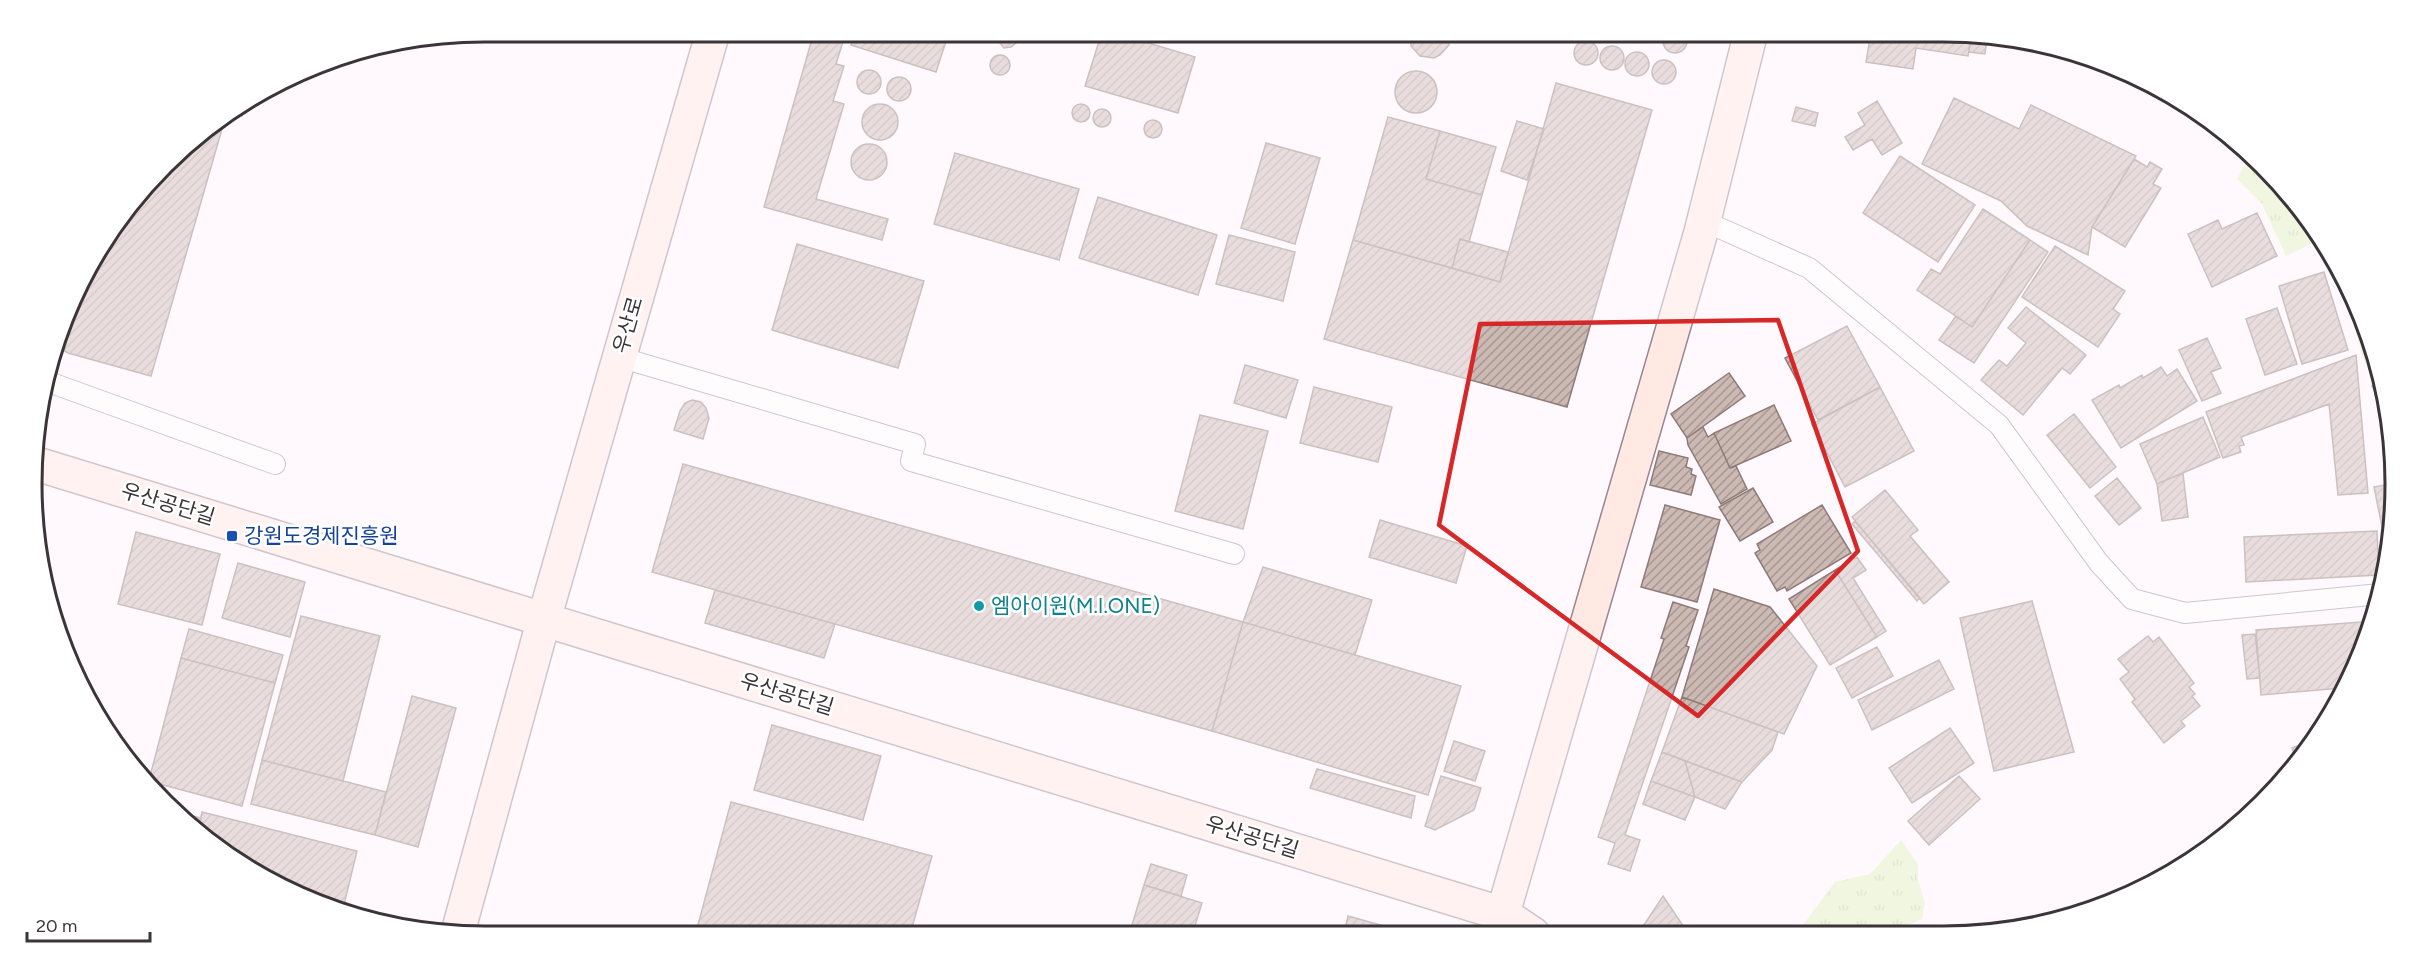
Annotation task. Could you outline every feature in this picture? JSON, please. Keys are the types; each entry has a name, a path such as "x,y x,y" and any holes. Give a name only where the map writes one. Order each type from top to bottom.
{"street":[{"name":"우산로","path":"460,925 544,619 710,42"},
{"path":"1500,924 1704,221 1749,42"},
{"name":"우산공단길","path":"43,466 544,619 1500,924"}],"lane":[{"path":"1704,221 1809,268 1999,425 2099,563 2132,599 2185,613 2371,595"},
{"path":"619,357 915,444 911,461 1234,554"},
{"path":"54,384 275,464"}],"highlighted area":[{"path":"1778,320 1858,551 1698,716 1439,525 1480,324"}],"green space":[{"path":"2246,163 2294,215 2314,243 2286,256 2262,204 2237,179"},
{"path":"2351,314 2362,342 2368,363 2365,364"},
{"path":"1901,840 1918,864 1918,880 1925,903 1922,919 1906,926 1802,926 1835,882 1870,874"}],"building":[{"path":"811,42 843,42 836,64 844,66 833,101 844,104 816,199 888,219 882,240 764,207"},
{"path":"852,42 946,42 936,72 851,45"},
{"path":"999,42 1016,42 1011,47 1004,48"},
{"path":"1099,42 1145,42 1195,57 1178,113 1085,86"},
{"path":"1411,42 1449,42 1440,55 1434,58 1420,56 1411,46"},
{"path":"1591,42 1597,48 1595,62 1586,65 1577,62 1574,53 1577,44"},
{"path":"1663,42 1687,42 1683,49 1675,53"},
{"path":"1869,42 1970,43 1968,56 1916,48 1913,69 1866,62"},
{"path":"1970,43 1986,44 1985,54 1969,52"},
{"path":"1612,46 1621,49 1624,58 1621,67 1612,70 1603,67 1600,58 1603,49"},
{"path":"1637,52 1646,55 1649,64 1646,73 1637,76 1628,73 1625,64 1628,55"},
{"path":"996,55 1004,55 1010,61 1010,69 1004,75 996,75 990,69 990,61"},
{"path":"1664,60 1673,63 1676,72 1673,81 1664,84 1655,81 1652,72 1655,63"},
{"path":"869,70 874,71 880,77 880,87 874,93 869,94 864,93 858,87 857,82 858,77 864,71"},
{"path":"1416,71 1431,77 1437,92 1431,107 1416,113 1401,107 1395,92 1401,77"},
{"path":"899,77 904,78 910,84 910,94 904,100 899,101 894,100 888,94 887,89 888,84 894,78"},
{"path":"1556,83 1652,110 1567,407 1324,339 1353,240 1500,282"},
{"path":"1954,98 2019,129 2031,105 2136,156 2092,227 2088,255 2027,226 2001,201 1922,164"},
{"path":"1877,101 1902,143 1882,155 1872,139 1853,150 1845,137 1865,125 1858,113"},
{"path":"880,104 893,109 898,122 893,135 880,140 867,135 862,122 867,109"},
{"path":"1081,104 1087,107 1090,113 1087,119 1081,122 1075,119 1072,113 1075,107"},
{"path":"1796,107 1818,113 1815,126 1792,121"},
{"path":"1102,109 1108,112 1111,118 1108,124 1102,127 1096,124 1093,118 1096,112"},
{"path":"1388,117 1440,131 1426,179 1482,195 1469,242 1460,239 1452,268 1353,240"},
{"path":"1153,120 1159,123 1162,129 1159,135 1153,138 1147,135 1144,129 1147,123"},
{"path":"1517,121 1544,129 1527,180 1501,171"},
{"path":"222,128 151,376 63,350 76,315 116,238 171,171"},
{"path":"1440,131 1496,147 1482,195 1426,179"},
{"path":"1266,143 1320,158 1295,244 1241,228"},
{"path":"869,144 882,149 887,162 882,175 869,180 856,175 851,162 856,149"},
{"path":"955,153 1079,189 1059,260 934,224"},
{"path":"1900,156 1975,205 1938,262 1863,213"},
{"path":"2134,159 2147,167 2150,162 2162,169 2153,184 2161,188 2125,247 2092,227"},
{"path":"1098,197 1217,235 1198,295 1079,258"},
{"path":"1983,209 2030,240 1972,327 1917,290 1931,269 1940,274"},
{"path":"2257,213 2277,256 2212,287 2188,234 2218,220 2222,229"},
{"path":"1229,235 1295,252 1283,301 1216,284"},
{"path":"1460,239 1508,252 1500,282 1452,268"},
{"path":"2030,240 2048,252 1974,363 1939,340 1956,316 1972,327"},
{"path":"797,244 924,281 898,368 772,330"},
{"path":"2055,246 2125,291 2113,309 2120,314 2098,347 2022,297"},
{"path":"2324,272 2348,350 2302,364 2279,286"},
{"path":"2026,307 2086,355 2070,374 2062,368 2023,415 1981,380 1999,360 2007,366 2026,343 2008,328"},
{"path":"2277,308 2297,364 2265,375 2246,319"},
{"path":"1847,326 1880,387 1818,420 1785,358"},
{"path":"2207,338 2221,368 2211,372 2221,393 2202,401 2179,350"},
{"path":"2356,355 2368,493 2338,495 2329,404 2241,437 2244,445 2239,446 2241,452 2223,458 2206,412"},
{"path":"1245,365 1298,380 1286,418 1234,403"},
{"path":"2161,367 2167,376 2177,369 2197,401 2121,448 2092,400 2142,375 2143,378"},
{"path":"1729,373 1745,396 1687,438 1671,414"},
{"path":"1314,387 1392,407 1378,462 1300,443"},
{"path":"1880,387 1914,451 1845,487 1812,424"},
{"path":"692,400 701,402 709,418 703,439 674,430 680,411 685,403"},
{"path":"1774,405 1791,441 1730,468 1714,433"},
{"path":"2074,414 2116,467 2090,488 2047,435"},
{"path":"1200,415 1268,431 1243,529 1175,511"},
{"path":"2203,417 2220,457 2157,484 2140,444"},
{"path":"1703,427 1708,437 1714,433 1730,468 1736,466 1747,489 1721,504 1688,445 1687,438"},
{"path":"1659,451 1688,458 1686,467 1692,469 1691,474 1696,476 1691,495 1650,485"},
{"name":"엠아이원(M.I.ONE)","path":"683,464 1243,622 1212,731 652,572"},
{"path":"2183,473 2188,517 2162,521 2157,484"},
{"path":"2117,478 2141,508 2119,525 2095,496"},
{"path":"2385,485 2382,529 2374,487"},
{"path":"1753,488 1773,522 1740,541 1719,507"},
{"path":"1885,490 1918,530 1910,536 1949,582 1924,604 1852,517"},
{"path":"1665,505 1720,520 1697,602 1641,587"},
{"path":"1822,505 1851,553 1787,591 1785,587 1777,591 1755,553 1760,550 1757,544"},
{"path":"1380,520 1467,546 1456,583 1369,557"},
{"path":"1855,521 1920,598 1917,601 1852,524"},
{"path":"2377,531 2378,561 2376,575 2246,582 2244,537"},
{"path":"136,532 220,554 202,625 118,604"},
{"path":"1857,557 1866,570 1853,578 1886,631 1877,637 1835,570"},
{"path":"238,563 305,582 290,637 222,618"},
{"path":"1263,567 1372,600 1355,655 1243,622"},
{"path":"1835,570 1877,637 1830,665 1789,599"},
{"path":"1714,589 1770,607 1817,666 1784,734 1682,697"},
{"path":"715,590 835,624 824,658 705,623"},
{"path":"2032,601 2074,752 1994,771 1960,618"},
{"path":"1673,602 1698,610 1686,646 1689,647 1625,835 1640,840 1630,871 1608,864 1615,843 1598,837 1664,639 1661,638"},
{"path":"301,616 380,636 343,781 262,760"},
{"path":"1243,622 1461,686 1428,795 1212,731"},
{"path":"2363,622 2334,689 2261,695 2256,630"},
{"path":"189,629 283,655 275,683 181,658"},
{"path":"2255,634 2260,678 2247,679 2242,635"},
{"path":"2148,636 2153,642 2159,637 2194,683 2189,687 2195,694 2192,696 2200,706 2181,721 2185,726 2164,743 2132,702 2135,699 2120,679 2129,672 2118,659"},
{"path":"1877,647 1893,676 1852,698 1836,668"},
{"path":"181,658 275,683 242,806 160,784 151,774"},
{"path":"1939,660 1954,689 1872,730 1858,700"},
{"path":"412,696 456,708 418,847 375,835"},
{"path":"1682,697 1778,732 1772,750 1742,782 1662,752"},
{"path":"772,725 881,756 863,820 754,790"},
{"path":"1950,728 1974,763 1912,803 1889,768"},
{"path":"1454,741 1485,751 1475,781 1444,771"},
{"path":"2300,745 2294,753 2292,748"},
{"path":"1662,752 1685,761 1695,797 1651,781"},
{"path":"262,760 386,792 375,835 251,804"},
{"path":"1685,761 1742,782 1725,809 1695,797"},
{"path":"1317,769 1415,796 1411,818 1310,788"},
{"path":"1441,776 1481,788 1474,810 1435,830 1425,826"},
{"path":"1959,776 1980,799 1929,845 1908,821"},
{"path":"1651,781 1695,797 1685,820 1643,804"},
{"path":"731,802 932,856 913,926 698,926"},
{"path":"202,812 357,851 344,904 263,867 238,852 200,822"},
{"path":"1151,864 1187,875 1181,896 1144,885"},
{"path":"1144,885 1202,903 1195,926 1132,926"},
{"path":"1663,896 1683,926 1643,926"},
{"path":"1348,916 1384,926 1346,926"}],"place":[{"name":"강원도경제진흥원","path":"232,536"},
{"name":"엠아이원(M.I.ONE)","path":"979,606"}]}
